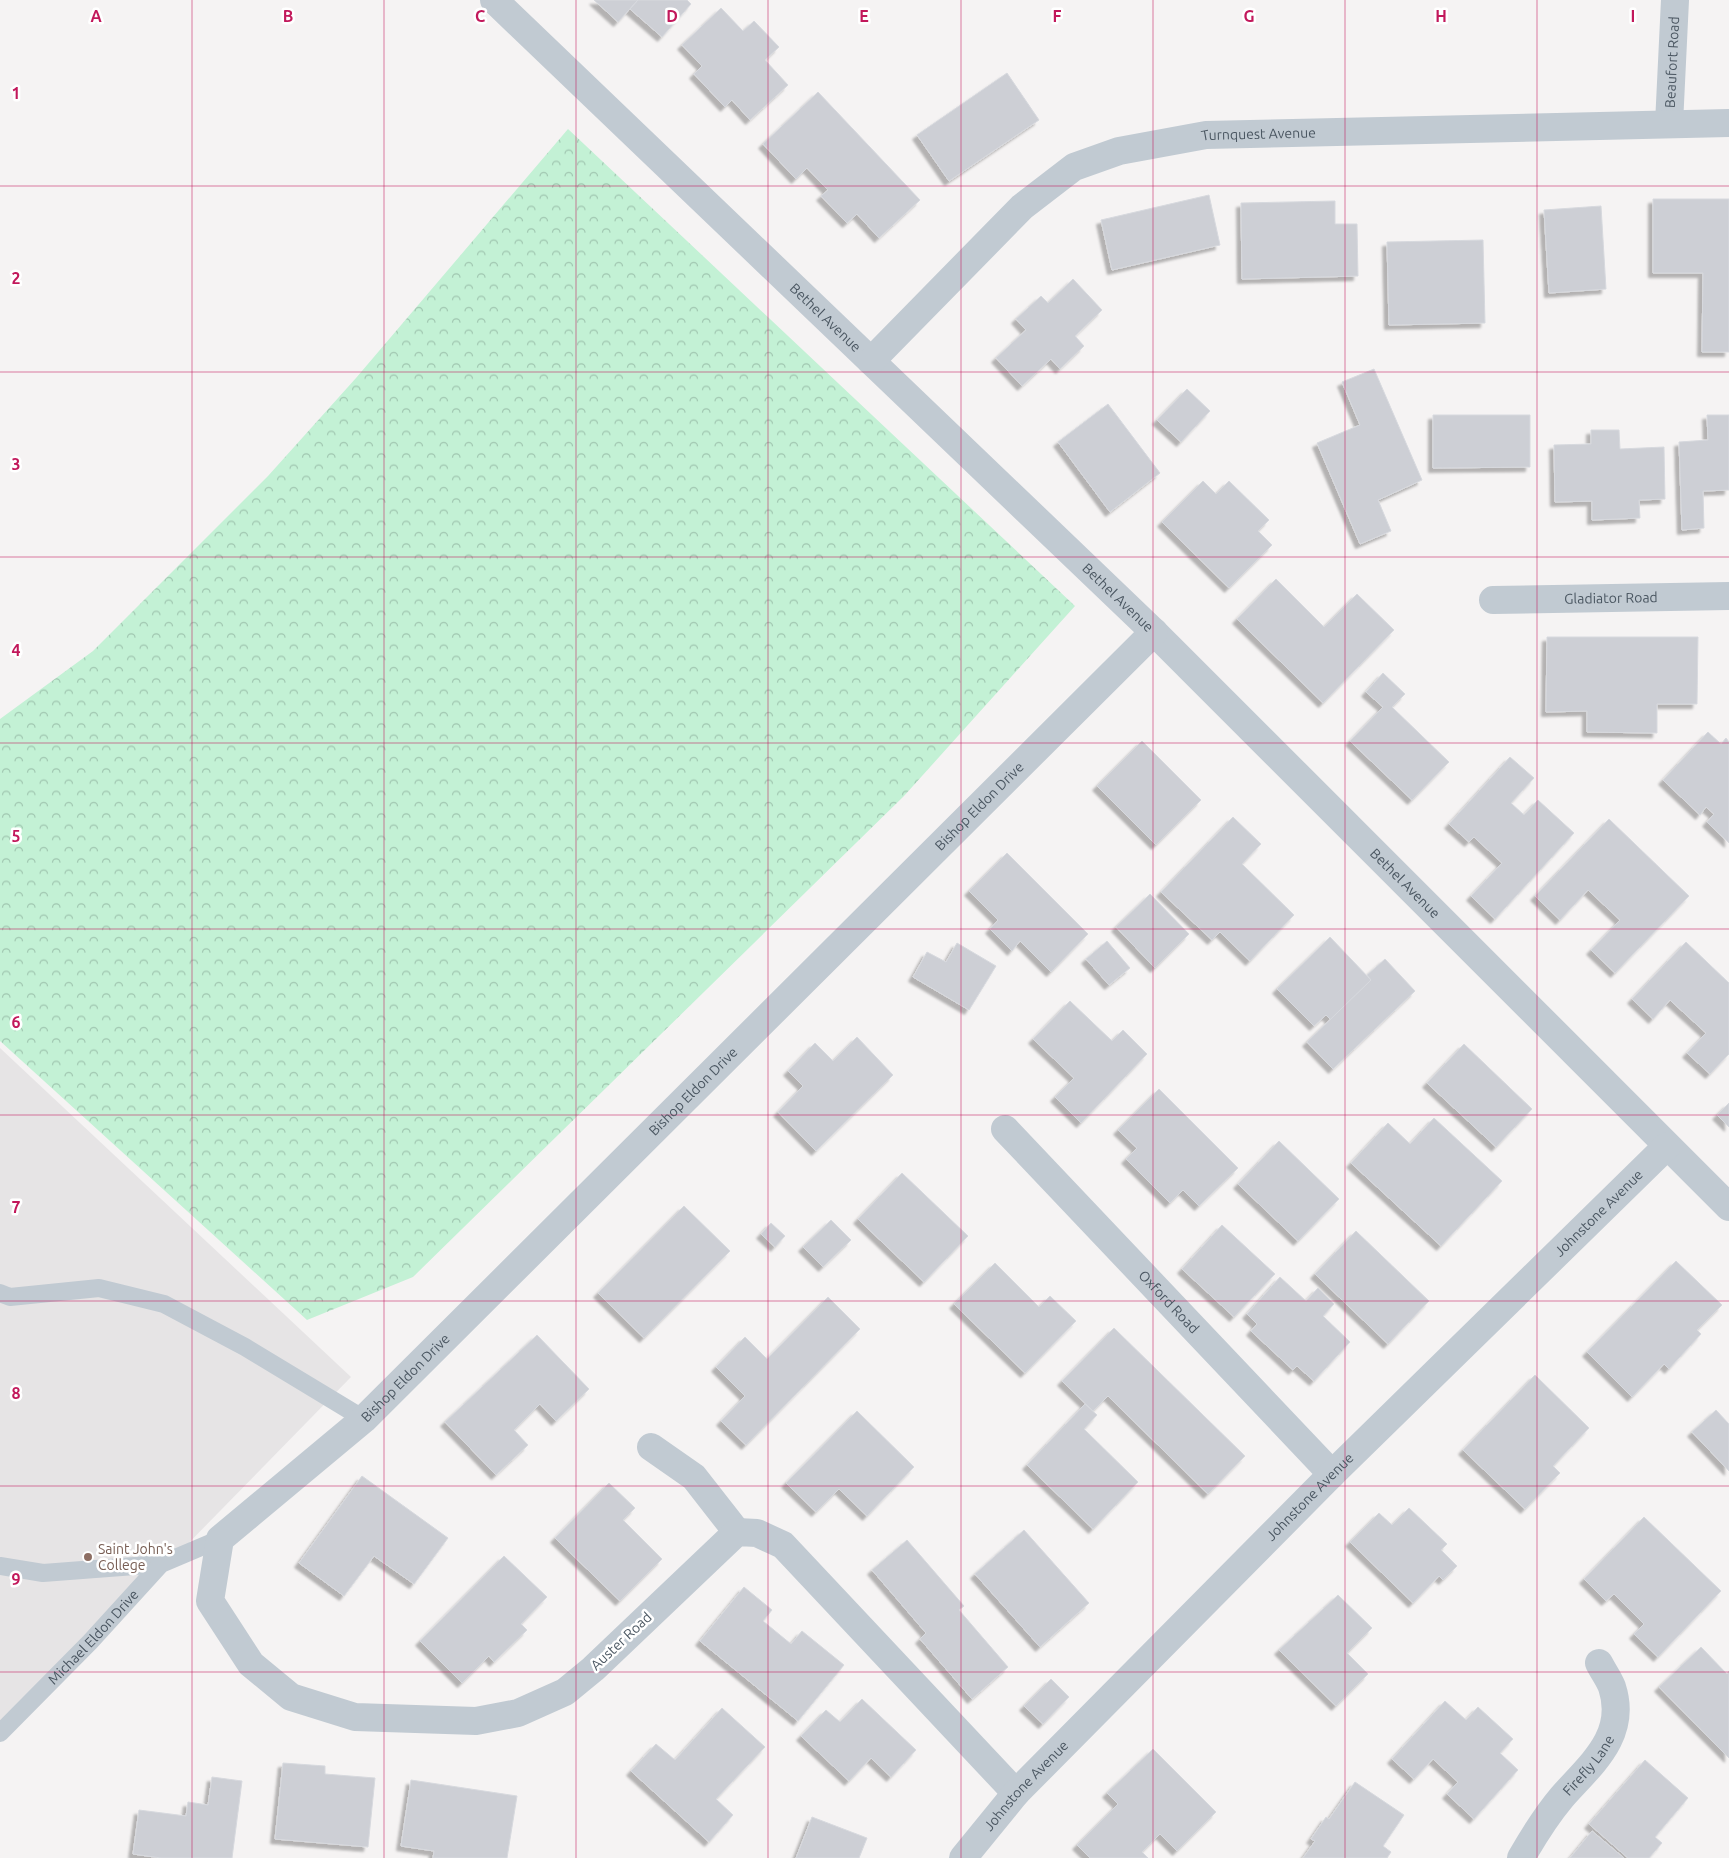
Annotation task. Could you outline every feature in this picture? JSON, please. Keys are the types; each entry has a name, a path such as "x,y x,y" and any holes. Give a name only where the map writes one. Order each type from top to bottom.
{"street":[{"name":"Bethel Avenue","path":"494,0 1154,632 1729,1208"},
{"name":"Beaufort Road","path":"1669,124 1675,0"},
{"name":"Turnquest Avenue","path":"871,361 1022,207 1074,167 1119,151 1206,135 1729,123"},
{"name":"Gladiator Road","path":"1493,600 1729,596"},
{"name":"Bishop Eldon Drive","path":"220,1539 364,1419 1154,632"},
{"name":"Oxford Road","path":"1005,1129 1332,1474"},
{"name":"Johnstone Avenue","path":"963,1858 1016,1793 1332,1474 1667,1146"},
{"path":"651,1447 694,1477 737,1532 757,1533 783,1545 1016,1793"},
{"name":"Auster Road","path":"220,1539 210,1601 251,1664 291,1697 355,1717 476,1721 518,1713 565,1692 593,1669 737,1532"},
{"name":"Firefly Lane","path":"1522,1858 1542,1824 1603,1751 1611,1735 1615,1711 1612,1687 1599,1664"}],"lane":[{"path":"4,1298 99,1288 164,1304 244,1347 364,1419"},
{"name":"Michael Eldon Drive","path":"0,1733 90,1642 161,1564 220,1539"},
{"path":"0,1566 43,1574 161,1564"}],"shaded area":[{"name":"Saint John's College","path":"0,1048 351,1377 0,1736"}],"green space":[{"path":"568,129 1075,606 904,796 413,1277 307,1320 0,1041 0,719 93,651 268,476 356,378"}],"building":[{"path":"594,0 638,0 618,22"},
{"path":"638,0 687,0 691,4 662,37 630,9"},
{"path":"721,8 743,31 754,21 779,47 765,60 788,85 750,120 732,100 725,107 694,74 702,66 682,45"},
{"path":"1007,73 1039,120 949,181 917,135"},
{"path":"818,92 920,200 879,238 857,214 847,223 821,196 828,190 807,168 796,179 763,144"},
{"path":"1209,195 1220,245 1112,270 1101,220"},
{"path":"1653,199 1729,199 1729,352 1702,352 1703,273 1653,273"},
{"path":"1335,201 1335,224 1357,224 1358,276 1242,279 1241,203"},
{"path":"1601,206 1606,289 1549,293 1544,210"},
{"path":"1483,240 1485,323 1389,325 1387,242"},
{"path":"1073,279 1102,310 1075,336 1084,346 1060,369 1051,359 1022,386 996,358 1026,330 1016,319 1041,296 1048,303"},
{"path":"1374,369 1422,480 1378,500 1391,531 1360,544 1317,443 1360,425 1342,382"},
{"path":"1187,389 1210,411 1181,442 1157,420"},
{"path":"1108,404 1160,473 1110,512 1058,442"},
{"path":"1433,415 1530,415 1530,467 1433,468"},
{"path":"1707,415 1729,415 1729,490 1703,491 1704,528 1682,530 1679,442 1708,440"},
{"path":"1591,430 1619,430 1620,449 1664,447 1665,499 1639,500 1640,518 1592,520 1592,501 1555,502 1554,445 1591,444"},
{"path":"1203,481 1216,494 1229,481 1269,520 1258,531 1272,545 1229,588 1162,522"},
{"path":"1276,579 1324,627 1357,594 1394,630 1323,703 1237,619"},
{"path":"1547,637 1698,637 1697,704 1657,704 1657,733 1587,732 1587,711 1546,712"},
{"path":"1383,673 1405,694 1392,707 1449,762 1412,800 1350,741 1383,707 1366,692"},
{"path":"1708,732 1721,744 1726,738 1729,742 1729,843 1707,822 1714,814 1706,807 1700,815 1663,780"},
{"path":"1142,741 1201,800 1156,845 1097,786"},
{"path":"1510,757 1534,778 1511,803 1524,815 1538,800 1574,833 1495,919 1471,896 1502,863 1474,837 1469,842 1449,824"},
{"path":"1233,817 1261,844 1242,864 1294,915 1250,961 1220,932 1212,940 1161,892"},
{"path":"1609,819 1689,896 1615,973 1591,950 1620,920 1588,890 1560,920 1535,896"},
{"path":"1007,853 1088,934 1051,972 1020,941 1012,951 990,929 998,920 969,891"},
{"path":"1150,894 1189,934 1155,968 1116,927"},
{"path":"1330,937 1371,980 1331,1020 1326,1015 1314,1026 1277,989"},
{"path":"1107,941 1130,968 1109,985 1086,959"},
{"path":"1686,942 1729,983 1729,1054 1710,1074 1687,1053 1706,1033 1670,1000 1653,1019 1632,999"},
{"path":"957,943 996,966 969,1010 913,977 927,952 946,962"},
{"path":"1385,959 1415,991 1333,1069 1307,1042 1371,980 1367,975"},
{"path":"1070,1001 1112,1041 1123,1030 1147,1054 1081,1123 1055,1097 1074,1078 1033,1039"},
{"path":"857,1037 893,1075 816,1151 778,1112 803,1086 788,1071 815,1043 833,1061"},
{"path":"1464,1044 1532,1109 1496,1147 1427,1083"},
{"path":"1159,1089 1238,1168 1199,1206 1183,1190 1170,1203 1126,1159 1137,1148 1118,1130"},
{"path":"1729,1103 1729,1127 1717,1115"},
{"path":"1434,1118 1502,1181 1441,1246 1351,1163 1388,1123 1410,1144"},
{"path":"1279,1141 1339,1199 1298,1241 1238,1184"},
{"path":"902,1173 968,1236 924,1282 858,1219"},
{"path":"684,1206 730,1251 644,1338 598,1293"},
{"path":"831,1220 851,1240 823,1267 803,1247"},
{"path":"771,1223 785,1236 775,1247 761,1234"},
{"path":"1222,1225 1275,1274 1234,1317 1182,1269"},
{"path":"1356,1231 1429,1301 1388,1344 1315,1274"},
{"path":"1676,1261 1722,1305 1697,1330 1701,1334 1669,1369 1664,1364 1632,1397 1587,1352"},
{"path":"995,1263 1039,1307 1050,1296 1076,1321 1025,1373 954,1304"},
{"path":"1280,1277 1306,1301 1318,1288 1334,1304 1323,1316 1350,1342 1314,1381 1297,1366 1293,1370 1251,1331 1257,1324 1247,1314"},
{"path":"828,1297 860,1329 746,1445 721,1421 745,1396 716,1367 745,1337 767,1359"},
{"path":"1114,1328 1245,1456 1208,1494 1108,1396 1093,1411 1062,1381"},
{"path":"537,1335 589,1389 556,1421 540,1404 514,1430 528,1445 496,1475 445,1422"},
{"path":"1535,1375 1589,1428 1553,1466 1560,1473 1525,1509 1463,1450"},
{"path":"1085,1404 1097,1415 1084,1429 1138,1482 1093,1529 1027,1465"},
{"path":"1716,1410 1729,1424 1729,1471 1692,1432"},
{"path":"857,1411 914,1467 867,1516 839,1489 816,1512 786,1483"},
{"path":"362,1476 448,1538 414,1584 374,1556 344,1596 299,1563"},
{"path":"609,1483 635,1508 623,1520 662,1559 620,1601 555,1538"},
{"path":"1409,1508 1447,1544 1441,1550 1457,1566 1443,1580 1439,1576 1413,1603 1350,1542 1379,1513 1392,1525"},
{"path":"1644,1517 1721,1591 1658,1657 1634,1634 1644,1624 1614,1594 1606,1601 1584,1579"},
{"path":"1024,1530 1089,1603 1040,1647 975,1574"},
{"path":"907,1540 964,1606 959,1610 1008,1667 972,1699 920,1639 926,1633 872,1570"},
{"path":"504,1556 547,1597 521,1624 527,1630 494,1662 489,1656 462,1683 420,1641"},
{"path":"744,1587 772,1610 763,1621 791,1644 802,1631 844,1665 798,1721 700,1641"},
{"path":"1338,1595 1372,1628 1347,1653 1368,1674 1336,1706 1279,1650"},
{"path":"1701,1647 1727,1674 1729,1671 1729,1758 1659,1687"},
{"path":"1051,1679 1069,1697 1043,1724 1024,1706"},
{"path":"862,1699 916,1750 891,1777 871,1758 849,1781 801,1736 826,1710 840,1722"},
{"path":"1445,1701 1466,1720 1478,1707 1513,1739 1500,1753 1518,1770 1474,1819 1447,1794 1458,1782 1433,1759 1414,1779 1392,1759"},
{"path":"722,1708 765,1747 716,1799 733,1815 709,1842 631,1771 656,1744 675,1760"},
{"path":"1153,1749 1216,1812 1177,1851 1160,1834 1142,1852 1148,1858 1090,1858 1077,1845 1118,1804 1107,1793"},
{"path":"1645,1760 1688,1798 1655,1837 1662,1843 1649,1858 1628,1858 1589,1824"},
{"path":"283,1763 325,1766 325,1774 375,1778 368,1847 275,1839"},
{"path":"212,1777 242,1781 232,1858 161,1858 133,1854 139,1810 186,1816 188,1802 208,1805"},
{"path":"411,1780 517,1796 507,1858 433,1858 434,1851 401,1846"},
{"path":"1355,1782 1404,1815 1383,1846 1391,1852 1387,1858 1303,1858 1315,1841 1311,1839 1326,1817 1329,1819"},
{"path":"812,1817 867,1838 859,1858 796,1858"},
{"path":"1592,1831 1624,1858 1570,1858"}],"place":[{"name":"Saint John's College","path":"88,1557"}]}
